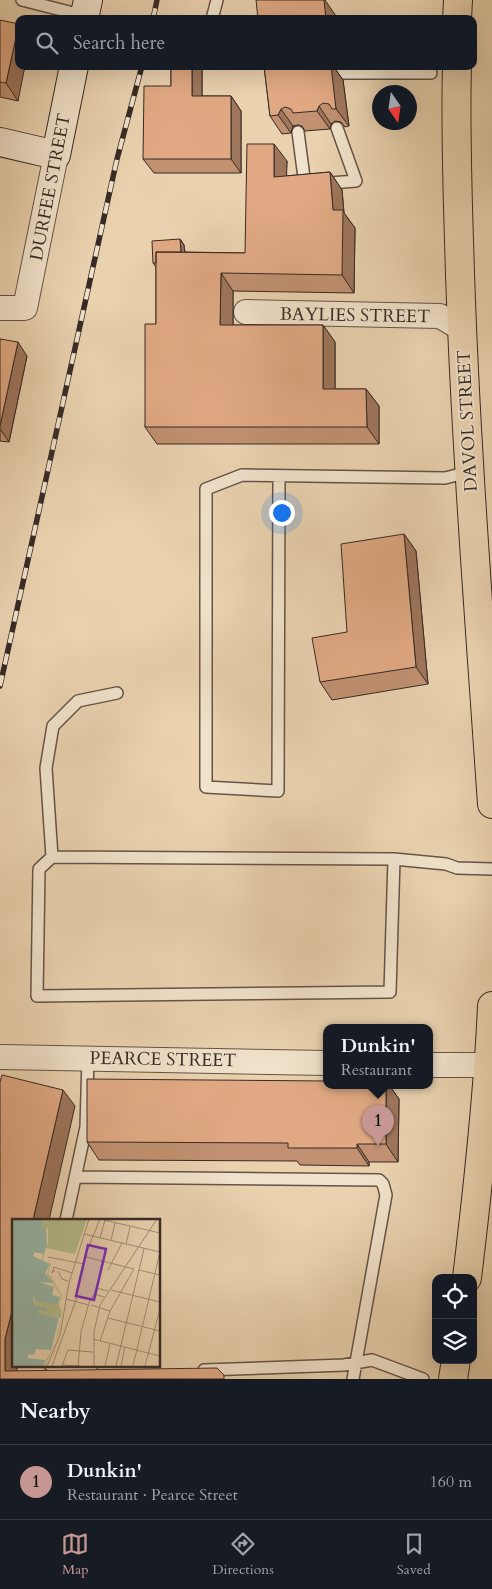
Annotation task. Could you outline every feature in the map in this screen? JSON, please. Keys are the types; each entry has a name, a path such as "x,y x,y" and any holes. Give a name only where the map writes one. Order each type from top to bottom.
{"highway":[{"path":"457,15 458,0"},
{"name":"DAVOL STREET","path":"444,70 457,188 469,472 492,804"},
{"path":"467,1274 481,1167 492,1006"},
{"path":"453,1379 455,1364"}],"main road":[{"name":"DURFEE STREET","path":"56,155 73,70"},
{"path":"0,142 56,155"}],"street":[{"name":"DURFEE STREET","path":"0,308 25,308 56,155"},
{"name":"BAYLIES STREET","path":"246,312 440,316 462,329"},
{"name":"PEARCE STREET","path":"0,1057 323,1063"},
{"path":"433,1065 489,1065"}],"lane":[{"path":"213,15 217,0"},
{"path":"29,1 86,12"},
{"path":"342,73 444,70"},
{"path":"298,132 306,185 356,181 338,128"},
{"path":"279,476 278,791 206,788 206,489 242,475 445,478 469,472"},
{"path":"52,857 46,768 52,726 78,701 117,693"},
{"path":"394,859 390,992 36,996 39,869 52,857 394,859 446,864 457,868 492,869"},
{"path":"66,1219 86,1127 88,1058"},
{"path":"76,1177 379,1180 384,1184 386,1195 353,1379"},
{"path":"192,1370 250,1374 286,1366 344,1365 372,1360 423,1379"},
{"path":"52,1366 62,1370 106,1370"}],"building":[{"path":"256,0 324,0 326,15 258,15"},
{"path":"0,20 15,23 15,42 6,83 0,82"},
{"path":"171,70 192,70 192,96 231,96 231,159 143,159 144,86 171,86"},
{"path":"264,70 331,70 336,109 332,109 329,104 323,103 317,111 293,113 291,109 285,107 281,109 278,115 270,116"},
{"path":"247,144 274,144 274,177 330,172 333,210 343,210 342,275 221,273 220,325 323,325 323,389 366,389 367,427 145,427 145,324 156,324 156,252 245,253"},
{"path":"180,239 181,252 156,252 156,263 153,263 152,241"},
{"path":"0,339 18,342 0,426"},
{"path":"404,534 416,667 320,682 312,638 347,632 341,544"},
{"path":"2,1075 63,1090 33,1219 12,1219 12,1311 5,1339 5,1371 217,1368 224,1375 224,1379 0,1379 0,1082"},
{"path":"87,1079 323,1081 323,1089 386,1089 386,1144 357,1144 357,1148 288,1148 288,1143 87,1142"}],"railway":[{"path":"154,15 157,0"},
{"path":"0,686 117,159 141,70"}],"place":[{"name":"Dunkin'","path":"378,1146"}]}
